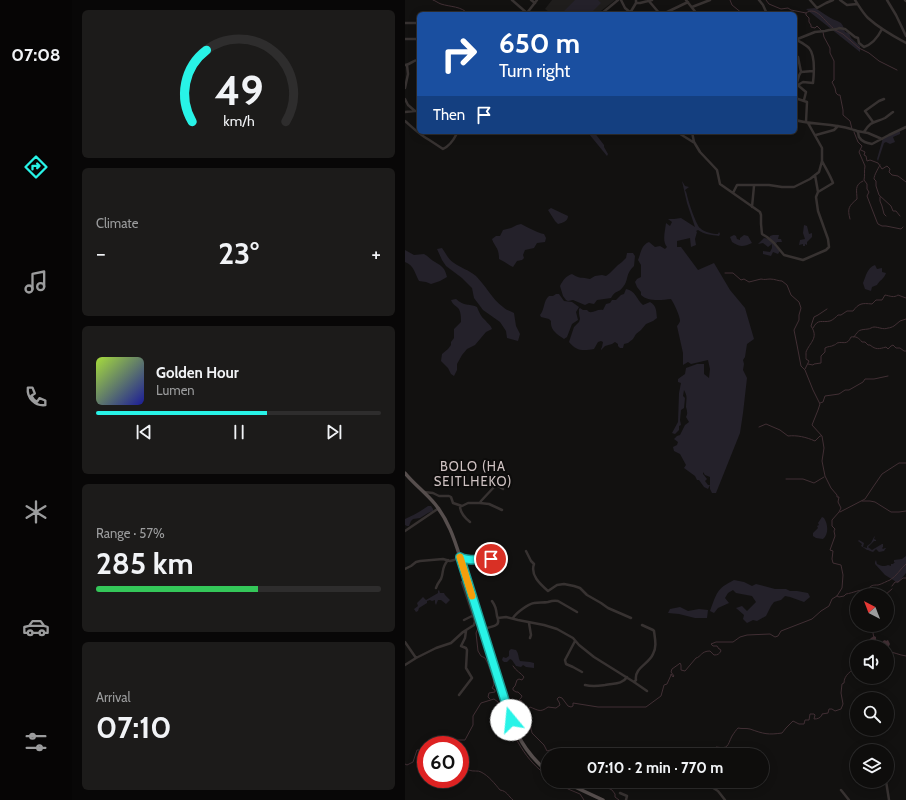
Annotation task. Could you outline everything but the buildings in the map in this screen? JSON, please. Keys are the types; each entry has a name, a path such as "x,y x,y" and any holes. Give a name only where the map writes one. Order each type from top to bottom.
{"main road":[{"path":"405,473 439,508 451,530 517,736 534,760 541,766"},
{"path":"577,788 603,800"}],"street":[{"path":"512,0 527,12"},
{"path":"531,0 535,3"},
{"path":"529,12 537,0"},
{"path":"604,12 620,0 630,12"},
{"path":"631,12 636,1 640,3 650,0 659,12"},
{"path":"692,7 710,0"},
{"path":"759,0 766,12"},
{"path":"810,0 817,8 833,0"},
{"path":"840,0 845,4 857,4"},
{"path":"855,0 866,16 906,43"},
{"path":"887,0 906,36"},
{"path":"665,12 687,1 696,12"},
{"path":"405,23 417,22"},
{"path":"797,39 815,32 841,28 858,38 859,43 864,47 867,47 878,37 882,28"},
{"path":"405,39 417,39"},
{"path":"797,40 810,50 813,65 813,83 805,82 797,86"},
{"path":"797,56 801,72 797,79"},
{"path":"405,88 408,74 406,65 417,60"},
{"path":"801,72 813,71"},
{"path":"797,87 806,92 803,100"},
{"path":"797,98 807,102 807,122 822,148 822,161 819,172"},
{"path":"405,99 408,105 415,111"},
{"path":"873,122 865,111 884,99"},
{"path":"405,112 415,111"},
{"path":"864,132 873,122 884,118 893,112"},
{"path":"797,120 844,127 864,132 882,139"},
{"path":"405,121 417,131"},
{"path":"815,135 834,130 838,126"},
{"path":"857,131 863,141 872,144 906,127"},
{"path":"421,134 443,149 454,140 455,134"},
{"path":"680,134 694,142"},
{"path":"692,134 694,142 700,152 717,170 720,184 761,214 762,234 774,243 784,255 803,260 829,247 828,239 818,211 816,197 818,192 815,175"},
{"path":"818,192 833,183 831,176 822,161"},
{"path":"733,193 737,185 794,187 826,169"},
{"path":"751,207 754,185"},
{"path":"480,503 495,486 503,489"},
{"path":"424,492 441,496 449,496 451,497 453,503 460,506 468,503 480,503 489,504 502,510"},
{"path":"460,506 460,510 470,522"},
{"path":"405,531 439,508"},
{"path":"527,551 531,561 534,564 534,574 548,591 557,585 565,584 574,586 580,588 587,595 608,608 631,618"},
{"path":"405,569 420,560 454,560 460,557 471,560 491,559 492,565"},
{"path":"436,588 437,583 441,578 442,569 448,560"},
{"path":"405,665 441,646 451,643 474,625 475,621 461,582"},
{"path":"513,618 522,609 533,603 555,600 577,612"},
{"path":"483,629 495,626 497,624 498,611 492,601"},
{"path":"464,620 478,614"},
{"path":"498,618 513,618 557,629 573,638 579,646 594,657 647,691"},
{"path":"529,623 531,635 529,638"},
{"path":"634,682 636,680 635,676 637,671 652,656 656,643 654,631 642,625"},
{"path":"459,695 472,678 466,668 467,650 461,646 465,638 466,630"},
{"path":"575,640 565,660 566,664 582,672"},
{"path":"405,642 416,658"},
{"path":"585,685 596,687 605,684 619,683 627,677"},
{"path":"713,788 718,791 725,800"},
{"path":"887,788 889,800"},
{"path":"841,790 849,800"},
{"path":"620,793 627,796 626,800"}],"shaded area":[{"path":"552,0 615,0 600,12 549,12 545,9"},
{"path":"575,0 598,0 601,3 592,12 563,12"},
{"path":"815,8 841,23 845,32 849,33 851,38 860,46 860,52 806,9"},
{"path":"900,131 900,134 893,137 895,142 890,144 886,142 884,143 878,161 877,159 883,138"},
{"path":"589,134 596,134 604,145 608,154 607,156"},
{"path":"682,181 685,186 689,187 685,190 691,210 699,226 706,232 718,234 719,232 720,234 719,236 711,235 698,230 696,231 696,245 691,247 690,238 677,241 677,247 681,247 698,270 714,263 730,290 745,308 754,339 747,344 745,357 743,360 743,370 747,378 740,433 716,493 712,493 710,485 708,489 704,487 695,476 684,468 686,465 680,454 674,451 673,447 677,445 678,442 674,439 680,435 685,425 689,422 686,417 686,396 684,390 683,396 685,398 684,408 681,410 681,425 675,434 672,433 678,422 679,393 681,383 678,382 678,379 685,374 686,368 697,364 704,364 704,374 709,378 710,369 708,360 691,364 688,362 683,365 683,353 677,326 680,319 671,299 647,299 641,295 641,292 635,282 641,277 641,265 638,260 644,245 649,242 655,247 660,246 665,249 667,247 664,239 666,223 670,226 672,222 668,219 681,218 695,227","holes":["703,472 705,475 710,477 710,485 708,485 705,481 707,479"]},
{"path":"551,208 568,216 567,219 558,224 548,210"},
{"path":"521,224 544,234 546,238 545,242 537,243 534,248 525,250 523,255 524,258 517,261 513,267 499,259 498,250 492,239 496,236 500,236 503,230"},
{"path":"804,225 807,226 809,234 812,233 812,237 807,242 807,245 805,244 805,246 803,246 803,244 799,245 800,240 805,239 803,233"},
{"path":"734,235 740,240 740,238 744,235 748,236 752,243 744,246 737,245 732,242 730,237"},
{"path":"779,235 778,239 781,239 782,242 777,242 775,246 780,251 778,254 773,252 771,256 763,254 763,251 770,252 772,244 768,247 763,243 758,244 764,238 769,239 770,236"},
{"path":"442,248 452,262 476,276 499,304 505,309 514,313 516,326 520,334 518,341 507,338 506,331 500,322 483,310 474,298 472,288 446,266 437,249"},
{"path":"405,250 414,255 424,254 443,268 447,277 431,284 419,281 412,267 405,262"},
{"path":"627,253 633,253 635,256 634,266 629,272 623,287 611,298 597,300 594,304 589,303 585,305 573,300 568,301 563,296 560,286 568,276 572,274 574,276 590,279 595,276 606,276 626,258"},
{"path":"875,265 877,269 882,268 882,272 886,273 877,285 872,287 871,291 865,289 863,283 868,270"},
{"path":"626,289 634,293 643,305 650,302 654,305 657,318 646,324 633,339 624,344 623,348 620,348 615,342 605,346 601,350 603,342 601,341 598,342 594,349 590,350 580,350 574,347 569,342 574,327 580,319 579,309 587,310 589,312 603,310 606,304 610,303 612,300 616,300 624,294"},
{"path":"559,294 564,301 572,302 579,307 576,312 578,320 572,324 567,337 564,339 553,329 549,319 541,317 540,315 547,298"},
{"path":"456,299 464,304 477,307 481,316 492,329 486,332 475,345 467,349 462,355 457,364 457,370 454,376 441,361 442,354 451,345 454,338 454,329 461,322 460,311 451,300"},
{"path":"428,506 431,506 433,511 420,518 413,519 409,526 405,525 405,519"},
{"path":"822,517 824,518 827,526 826,534 823,539 813,536 813,533 818,528 818,523"},
{"path":"875,536 874,539 876,541 868,547 872,550 883,544 882,548 886,548 884,551 879,552 876,549 873,552 867,550 861,546 862,544 858,541 859,540 864,543 863,547 867,548"},
{"path":"906,556 906,573 898,583 885,575 875,564 876,560 877,564 883,566 891,566 891,564 895,562 894,560 902,559"},
{"path":"734,580 744,582 752,586 756,584 775,589 786,589 790,591 808,593 810,597 804,602 785,596 781,600 774,602 766,616 757,621 753,620 747,623 743,619 744,615 736,608 742,606 747,611 756,602 752,596 736,593 733,590 728,593 725,598 729,603 718,608 714,613 710,611 720,589"},
{"path":"439,590 440,593 444,593 450,600 446,604 441,600 438,600 436,605 435,600 430,600 416,612 414,609 418,606 417,603 423,597 426,600 438,593"},
{"path":"680,607 688,611 699,609 708,610 707,618 695,618 668,613 670,609"},
{"path":"874,636 876,637 876,640 869,640"},
{"path":"511,649 516,650 520,661 534,663 534,668 523,665 521,667 516,666 510,659 507,662 504,662 502,660 503,657 506,658 509,656 509,651"}],"waterway":[{"path":"433,0 441,4 463,9 466,12"},
{"path":"730,0 732,5 741,12"},
{"path":"766,0 769,4 781,9 788,8 806,13 811,27 815,28 817,26 823,32 834,61 834,80 832,82 836,93 840,95 843,115 850,121 852,129"},
{"path":"806,13 810,11 817,13 833,28"},
{"path":"835,30 843,34 859,48 869,53 879,61 897,70"},
{"path":"854,132 858,142 862,146 859,152 865,166 864,180 867,184 867,189 869,192 867,196 878,224 901,229 903,227"},
{"path":"861,150 865,152 864,155 866,156 867,161 870,160 878,163 882,169 887,166 892,175 898,176 906,182"},
{"path":"880,165 874,179 876,181 879,195 891,206 893,211 896,211 900,216"},
{"path":"850,219 849,208 857,199 858,184 863,181"},
{"path":"880,197 884,214 886,216"},
{"path":"510,709 517,711 522,710 526,712 530,707 539,710 543,710 548,707 556,708 560,705 557,699 559,697 571,707 573,706 573,703 598,707 646,707 661,696 664,685 667,684 671,674 673,677 674,676 671,672 672,669 680,663 681,670 685,671 696,658 703,653 710,651 714,655 719,654 721,651 720,649 711,644 716,642 733,642 740,637 747,635 770,634 775,637 778,636 781,631 812,619 829,606 832,599 837,596 842,588 843,575 841,565 833,563 833,551 830,550 835,536 835,529 832,526 832,520 841,508 838,502 839,497 837,497 825,476 822,461 824,448 822,436 812,425 820,404 805,370 801,366 794,330 799,320 801,308 799,302 791,295 787,285 782,281 761,279 749,282 744,279 741,280 733,273 725,273"},
{"path":"813,328 818,322 831,321 838,315 841,315 847,311 853,311 861,304 872,304 876,300 882,300 885,295 893,297 898,295 906,298"},
{"path":"805,369 809,361 806,359 806,352 814,337 811,326 814,317 827,309"},
{"path":"854,337 860,330 874,327 884,329 889,328 906,319"},
{"path":"808,364 813,365 821,363 821,356 825,352 825,348 833,346 837,343 846,342 851,337 860,339 862,342 879,349 886,347 888,349 893,345 896,348 906,351"},
{"path":"820,403 823,402 825,396 839,394 845,390 849,390 863,382 865,379 888,376"},
{"path":"759,427 766,424 780,430 788,436 808,438 815,441 821,436"},
{"path":"840,512 865,499 882,474 899,463 906,463"},
{"path":"786,479 803,479 814,483 824,477"},
{"path":"862,501 875,502 891,512 906,511"},
{"path":"837,596 844,596 846,594 867,590 872,586 880,585 895,577 906,564"},
{"path":"892,586 895,582 906,578"},
{"path":"465,585 475,614"},
{"path":"475,616 478,628 476,633 478,651 481,656 485,658 493,678 494,685 492,688 495,692 489,693 488,697 490,699"},
{"path":"873,632 874,638"},
{"path":"894,653 906,656"},
{"path":"513,666 524,677 522,680 517,680 513,688 513,690 522,696 519,700 522,701 522,710"},
{"path":"723,748 727,746 738,728 750,729 766,734 782,733 793,721 799,724 804,724 805,720 809,720 810,714 814,714 814,719 817,719 822,714 828,713 829,709 835,711 841,709 843,704 841,693 842,684 850,672"},
{"path":"467,736 473,725 473,716 481,703 494,699 504,711 511,729 526,755 541,771"},
{"path":"527,712 532,733 546,748"},
{"path":"716,748 723,748"},
{"path":"405,764 407,765 413,762 417,750"},
{"path":"469,770 480,771 513,800"},
{"path":"566,788 580,794 584,800"},
{"path":"608,788 612,790 615,797 619,800"}],"slow traffic":[{"path":"460,557 472,596"}],"district":[{"name":"BOLO (HA SEITLHEKO)","path":"473,474"}],"route":[{"path":"491,559 471,560 460,557 511,720"}]}
